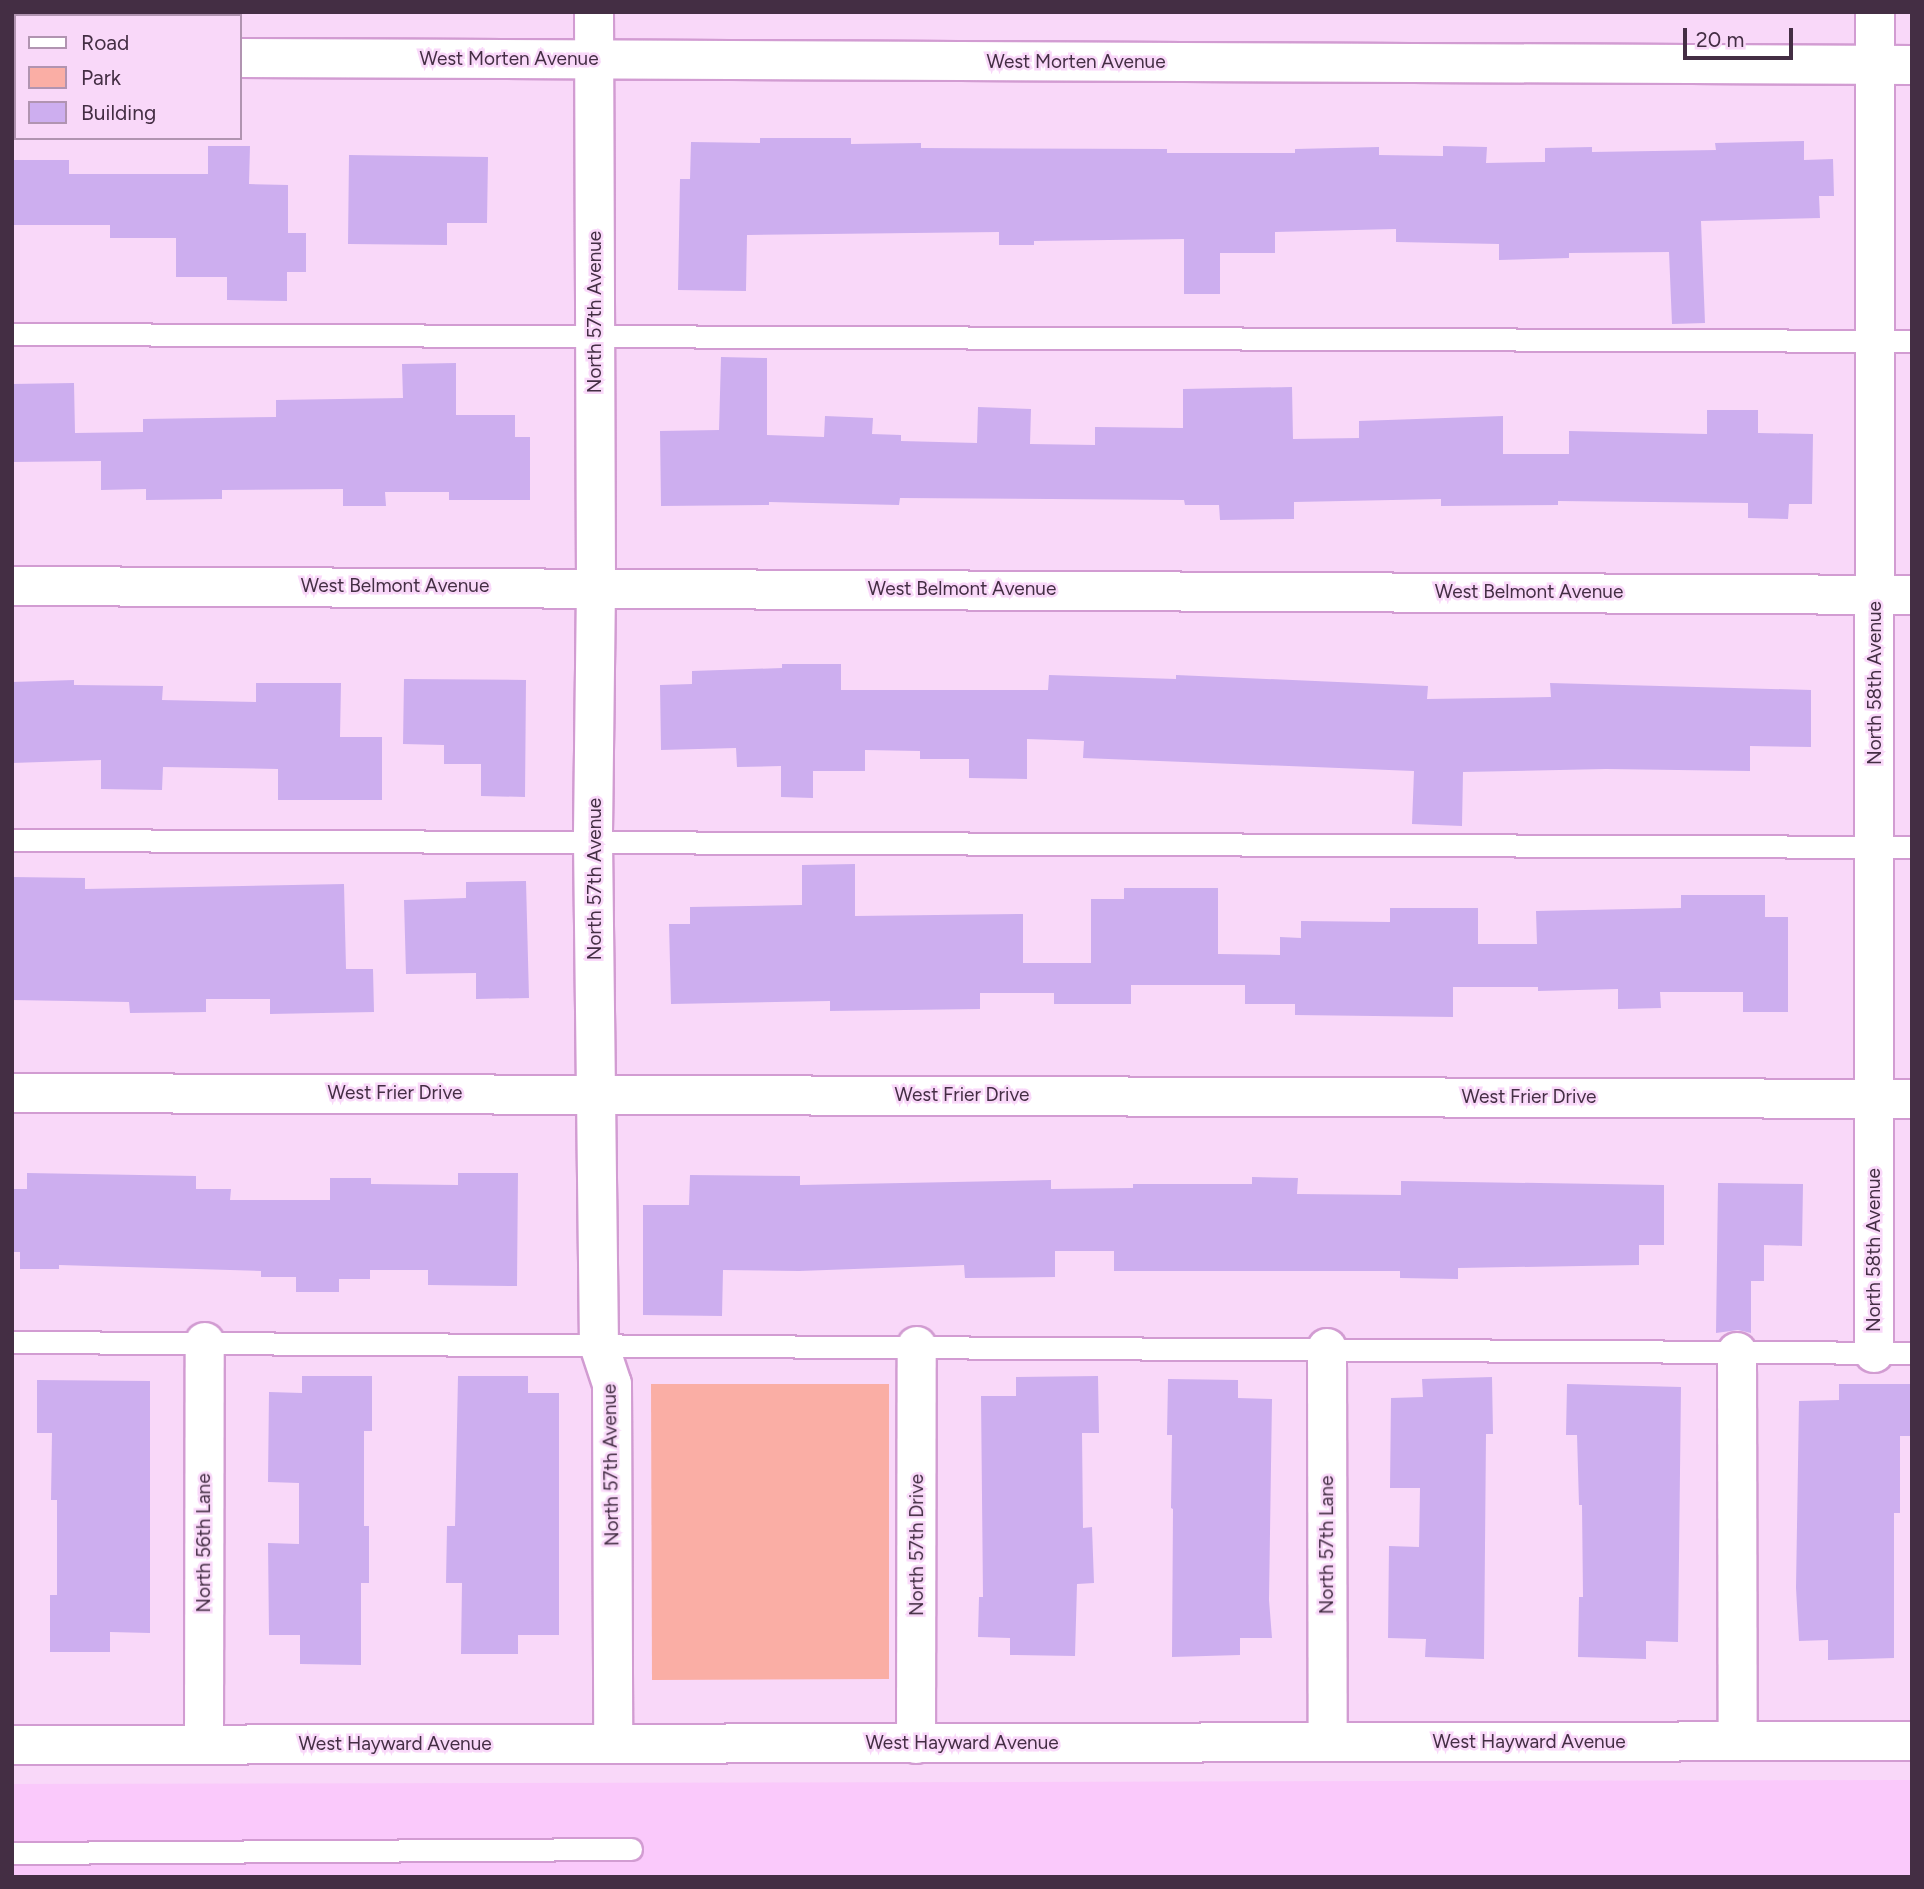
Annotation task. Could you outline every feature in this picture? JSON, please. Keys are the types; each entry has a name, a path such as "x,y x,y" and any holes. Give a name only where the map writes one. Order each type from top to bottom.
{"street":[{"name":"North 57th Avenue","path":"594,12 596,587 593,841 599,1345 612,1384 613,1743"},
{"name":"North 58th Avenue","path":"1874,1353 1874,1099 1893,847 1894,340 1894,65 1875,12"},
{"name":"West Morten Avenue","path":"242,58 1894,65"},
{"name":"West Belmont Avenue","path":"12,586 1893,595"},
{"name":"West Frier Drive","path":"12,1093 1912,1099"},
{"name":"North 56th Lane","path":"204,1745 205,1342"},
{"name":"North 57th Drive","path":"916,1744 917,1346"},
{"name":"North 57th Lane","path":"1327,1348 1328,1742"},
{"path":"1737,1352 1738,1741"},
{"name":"West Hayward Avenue","path":"12,1745 1912,1741"}],"lane":[{"path":"12,334 1894,340"},
{"path":"12,841 1893,847"},
{"path":"12,1342 1912,1353"},
{"path":"12,1853 631,1849"}],"shaded area":[{"path":"1912,1780 1912,1877 12,1877 12,1784"}],"green space":[{"path":"651,1384 889,1384 889,1679 652,1680"}],"building":[{"path":"760,138 851,138 851,144 921,143 921,148 1167,149 1167,153 1295,153 1295,149 1379,147 1379,155 1443,156 1443,146 1487,147 1486,163 1545,162 1545,148 1592,147 1592,152 1716,150 1715,143 1804,141 1804,160 1833,159 1834,196 1819,196 1820,218 1701,221 1705,323 1672,324 1669,252 1569,253 1569,258 1499,260 1499,244 1396,242 1396,229 1275,232 1275,253 1220,253 1220,294 1184,294 1184,239 1034,241 1034,245 999,245 999,232 747,235 746,291 678,290 680,179 690,179 691,142 760,143"},
{"path":"208,146 250,146 249,184 288,185 288,233 306,233 306,272 287,272 287,301 227,300 227,277 176,277 176,238 110,238 110,225 12,225 12,160 69,160 69,174 208,174"},
{"path":"349,155 488,157 487,223 447,223 447,245 348,244"},
{"path":"721,357 767,358 767,435 824,437 825,416 873,418 872,434 901,435 901,441 977,443 978,407 1031,409 1030,444 1095,445 1095,427 1183,428 1183,389 1292,387 1293,439 1359,438 1359,421 1503,416 1503,454 1569,454 1569,431 1707,434 1707,410 1758,410 1758,433 1813,434 1812,504 1789,504 1788,519 1748,518 1748,503 1558,501 1558,505 1441,506 1441,499 1294,502 1294,519 1220,520 1219,505 1185,505 1184,500 900,498 899,505 769,502 769,505 661,506 660,431 719,430"},
{"path":"456,363 456,415 515,415 515,437 530,437 530,500 449,500 449,492 385,492 386,506 343,506 343,489 222,490 222,499 146,500 146,489 101,490 101,461 12,462 12,384 74,383 75,433 143,432 143,419 276,417 276,400 403,398 402,364"},
{"path":"782,664 841,664 841,690 1048,690 1049,675 1176,679 1176,675 1428,686 1427,699 1551,697 1550,683 1811,690 1811,747 1750,746 1750,771 1606,769 1463,772 1462,826 1412,824 1414,771 1083,758 1084,741 1027,739 1027,779 969,778 969,759 920,759 920,751 865,750 865,771 813,771 813,798 781,797 781,766 737,767 736,748 661,750 660,685 692,684 692,671 782,668"},
{"path":"404,679 526,680 525,797 481,796 481,764 444,764 444,745 403,744"},
{"path":"74,680 74,685 163,686 162,700 256,702 256,683 341,683 340,737 382,737 382,800 278,800 278,769 163,767 162,790 101,789 101,760 12,763 12,682"},
{"path":"855,864 855,916 1023,914 1023,963 1091,963 1091,899 1124,899 1124,888 1218,888 1218,954 1280,955 1280,937 1301,938 1301,921 1390,922 1390,908 1478,908 1478,944 1537,944 1536,911 1681,908 1681,895 1765,895 1765,917 1788,917 1788,1012 1743,1012 1743,992 1660,992 1661,1008 1618,1009 1618,989 1538,991 1538,987 1453,987 1453,1017 1295,1015 1295,1004 1245,1004 1245,985 1131,985 1131,1004 1054,1004 1054,993 980,993 980,1009 830,1011 830,1001 671,1004 669,924 690,924 690,907 802,905 802,865"},
{"path":"12,877 85,878 85,889 344,884 346,969 373,969 374,1012 270,1014 270,999 206,999 206,1012 130,1013 129,1002 12,1000"},
{"path":"526,881 529,998 476,999 476,973 406,974 404,900 466,898 466,882"},
{"path":"27,1173 196,1176 196,1189 231,1189 230,1200 330,1200 330,1178 371,1178 371,1184 458,1185 458,1173 518,1173 517,1286 428,1285 428,1270 370,1270 370,1279 339,1279 339,1292 296,1292 296,1277 261,1277 261,1271 59,1265 59,1269 20,1269 20,1252 12,1252 12,1189 27,1189"},
{"path":"690,1175 800,1176 800,1185 1051,1180 1051,1189 1133,1188 1133,1184 1252,1184 1252,1177 1298,1178 1297,1194 1401,1195 1401,1181 1664,1185 1664,1245 1639,1245 1639,1265 1458,1268 1458,1279 1400,1278 1400,1271 1114,1271 1114,1251 1055,1251 1055,1277 965,1278 964,1265 799,1271 723,1270 722,1316 643,1315 643,1205 689,1205"},
{"path":"1718,1183 1803,1184 1802,1246 1764,1245 1764,1281 1751,1281 1751,1333 1738,1330 1716,1333"},
{"path":"302,1376 372,1376 372,1431 364,1431 364,1526 369,1526 369,1583 361,1583 361,1665 300,1664 300,1635 269,1635 268,1543 299,1544 299,1483 268,1482 269,1392 302,1393"},
{"path":"458,1376 528,1376 528,1393 559,1393 559,1635 518,1635 518,1654 461,1654 462,1583 446,1583 447,1526 455,1526"},
{"path":"1098,1376 1099,1433 1082,1433 1083,1528 1092,1527 1094,1583 1077,1584 1075,1656 1010,1655 1010,1638 978,1637 979,1597 983,1597 981,1396 1016,1396 1016,1377"},
{"path":"1492,1377 1493,1434 1486,1434 1484,1659 1425,1657 1426,1639 1388,1638 1389,1546 1419,1547 1420,1488 1390,1488 1391,1398 1423,1397 1422,1379"},
{"path":"1168,1379 1238,1380 1238,1398 1272,1399 1269,1600 1272,1638 1240,1638 1240,1655 1172,1657 1172,1435 1167,1435"},
{"path":"37,1380 150,1381 150,1633 110,1632 110,1652 50,1652 50,1595 57,1595 57,1500 51,1500 52,1433 37,1433"},
{"path":"1567,1384 1681,1387 1678,1642 1646,1641 1646,1659 1578,1657 1579,1597 1583,1597 1582,1505 1579,1505 1577,1435 1566,1435"},
{"path":"1839,1384 1912,1384 1912,1436 1900,1436 1900,1513 1894,1513 1894,1658 1828,1660 1828,1640 1799,1641 1796,1588 1799,1401 1839,1400"}]}
